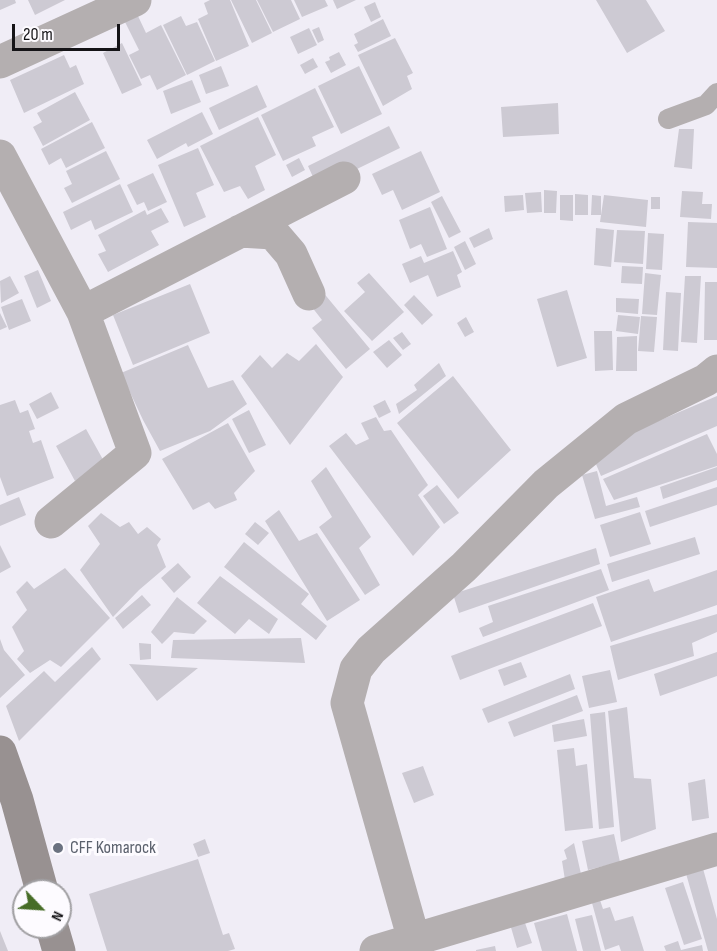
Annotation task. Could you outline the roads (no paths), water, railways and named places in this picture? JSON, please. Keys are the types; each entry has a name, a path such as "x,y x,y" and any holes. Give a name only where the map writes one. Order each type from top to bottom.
{"main road":[{"path":"0,752 17,800 39,879"}],"street":[{"path":"0,62 135,0"},
{"path":"0,156 83,312 135,453 51,522"},
{"path":"83,312 344,178"},
{"path":"240,231 273,234 291,254 309,294"},
{"path":"414,940 347,703 356,669 371,650 464,567 546,484 626,419 706,380 717,371"},
{"path":"376,951 717,849"}],"lane":[{"path":"668,119 706,105 717,93"}],"place":[{"name":"CFF Komarock","path":"58,848"}]}
